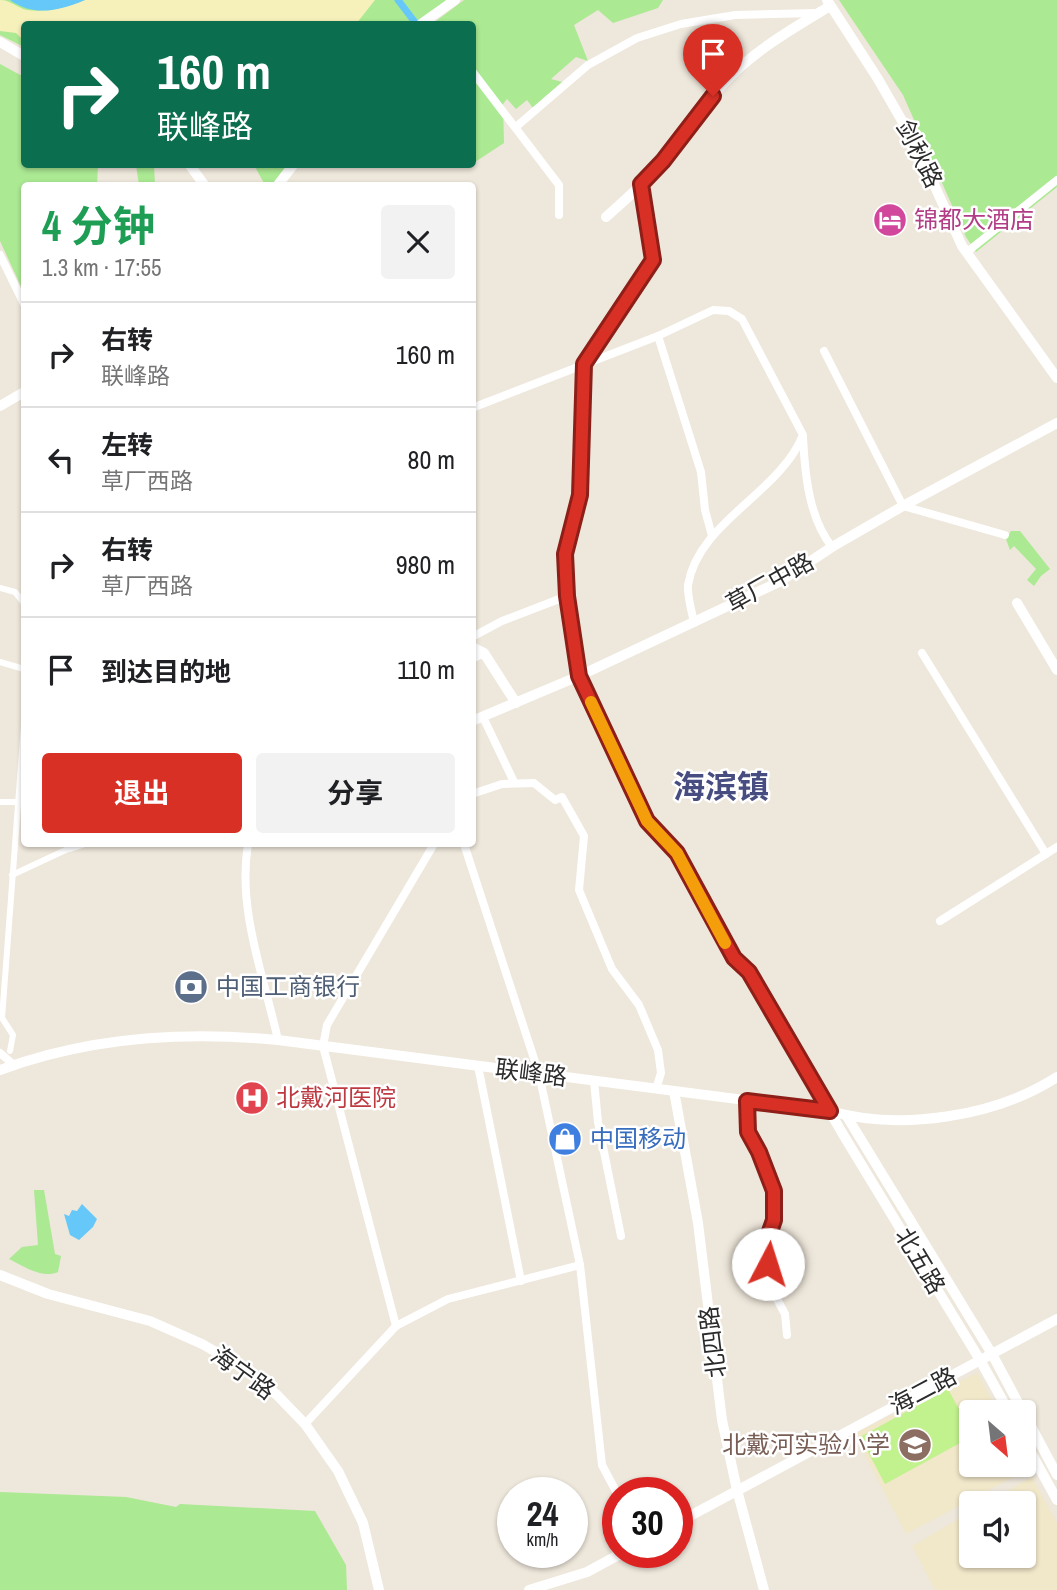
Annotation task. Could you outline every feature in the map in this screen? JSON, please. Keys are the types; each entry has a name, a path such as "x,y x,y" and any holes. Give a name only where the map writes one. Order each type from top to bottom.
{"main road":[{"path":"430,21 454,0"},
{"path":"606,217 663,161 723,84 762,49 832,2"},
{"name":"剑秋路","path":"832,2 916,145 967,252 1057,378"},
{"path":"0,42 21,54"},
{"path":"280,182 292,168"},
{"path":"584,364 653,260 641,184"},
{"name":"北五路","path":"584,364 580,495 565,554 567,596 579,676 647,821 677,853 734,958 749,972 1002,1400"},
{"path":"0,406 21,394"},
{"name":"联峰路","path":"0,1070 71,1048 145,1038 220,1035 278,1040 830,1111 864,1119 936,1119 1002,1102 1057,1077"},
{"name":"北五路","path":"846,1115 992,1354 1016,1400"},
{"name":"海宁路","path":"0,1275 48,1294 150,1321 202,1344 241,1366 277,1395 305,1424 338,1471 363,1523 379,1590"},
{"name":"北五路","path":"1036,1437 1057,1475"},
{"path":"1036,1462 1057,1500"}],"street":[{"path":"517,127 588,65 637,38 681,24 736,15 817,13"},
{"path":"476,76 559,185 559,215"},
{"path":"967,252 1057,180"},
{"path":"0,255 21,298"},
{"path":"476,406 658,336 713,310 729,311 742,319 803,435 810,496 821,533 832,547"},
{"path":"658,336 701,472 705,510 712,536"},
{"path":"824,351 903,506 1005,535"},
{"name":"草厂中路","path":"478,719 579,676 779,582 832,547 903,506 1057,422"},
{"path":"694,623 688,586 696,562 712,536 752,500 797,451 803,435"},
{"path":"0,587 15,593 21,600"},
{"path":"476,635 502,621 567,596"},
{"path":"1017,603 1057,670"},
{"path":"476,649 484,653 516,703"},
{"path":"476,657 484,653"},
{"path":"922,653 1046,854"},
{"path":"0,662 21,668"},
{"path":"478,719 514,782"},
{"path":"10,1051 13,1035 2,1017 21,758"},
{"path":"476,793 514,782 534,783 555,800 562,797 584,836 579,890 612,969 639,1005 658,1050 661,1073 656,1089"},
{"path":"0,802 17,802"},
{"path":"12,874 73,847"},
{"path":"247,847 244,867 250,922 278,1040"},
{"path":"396,1326 323,1046 327,1025 432,847"},
{"path":"465,847 539,1074 580,1265 602,1465 608,1477"},
{"path":"940,921 1057,847"},
{"path":"0,1053 14,1065"},
{"path":"478,1066 521,1281"},
{"path":"594,1081 598,1122 621,1236"},
{"name":"北四路","path":"674,1091 698,1223 722,1420 737,1490 764,1590"},
{"path":"747,1101 748,1132 774,1191 774,1220 766,1243 769,1284 785,1314 787,1335"},
{"path":"305,1424 396,1326 448,1299 580,1265"},
{"name":"海二路","path":"693,1514 1057,1319"},
{"path":"529,1590 587,1572 602,1564"}],"shaded area":[{"name":"北戴河实验小学","path":"977,1373 992,1400 959,1400 959,1477 1014,1477 987,1491 959,1491 959,1506 906,1534 854,1434"},
{"path":"1032,1477 1057,1523 1057,1590 935,1590 912,1546 959,1519 959,1568 1036,1568 1036,1491 1007,1491"}],"green space":[{"path":"0,0 451,0 423,21 21,21 21,46 0,35"},
{"path":"464,0 663,0 658,8 613,23 598,10 574,25 588,61 576,57 551,79 570,84 533,108 527,100 516,109 507,99 503,104 504,143 476,161 476,21 436,21"},
{"path":"839,0 1057,0 1057,187 976,252 966,237 903,95"},
{"path":"0,64 21,75 21,168 98,168 97,182 21,182 21,286 0,241"},
{"path":"136,168 154,168 155,182 139,182"},
{"path":"256,168 289,168 277,182 263,182"},
{"path":"1011,531 1020,531 1050,569 1034,586 1027,580 1036,569 1014,546 1010,550 1006,539"},
{"path":"34,1190 44,1190 55,1254 61,1256 58,1272 52,1274 33,1271 9,1259 22,1247 38,1245"},
{"path":"948,1389 959,1409 959,1444 885,1484 860,1437"},
{"path":"0,1492 126,1497 176,1507 180,1504 315,1511 346,1565 347,1590 0,1590"}],"sand":[{"path":"0,0 23,9 42,11 85,0 375,0 358,21 21,21 21,38 16,33 0,31"}],"water":[{"path":"10,0 85,0 66,7 37,10 28,9"},
{"path":"82,1204 97,1219 93,1227 79,1240 70,1235 64,1214 69,1216 72,1210 77,1211"}],"waterway":[{"path":"398,0 414,21"}],"slow traffic":[{"path":"591,702 647,821 677,853 725,943"}],"place":[{"name":"锦都大酒店","path":"890,220"},
{"name":"中国工商银行","path":"191,987"},
{"name":"北戴河医院","path":"252,1098"},
{"name":"中国移动","path":"565,1139"},
{"name":"北戴河实验小学","path":"915,1445"}],"district":[{"name":"海滨镇","path":"721,787"}],"route":[{"path":"713,96 663,161 641,184 653,260 584,364 580,495 565,554 567,596 579,676 647,821 677,853 734,958 749,972 830,1111 747,1101 748,1132 774,1191 774,1220 766,1243 768,1264"}]}
